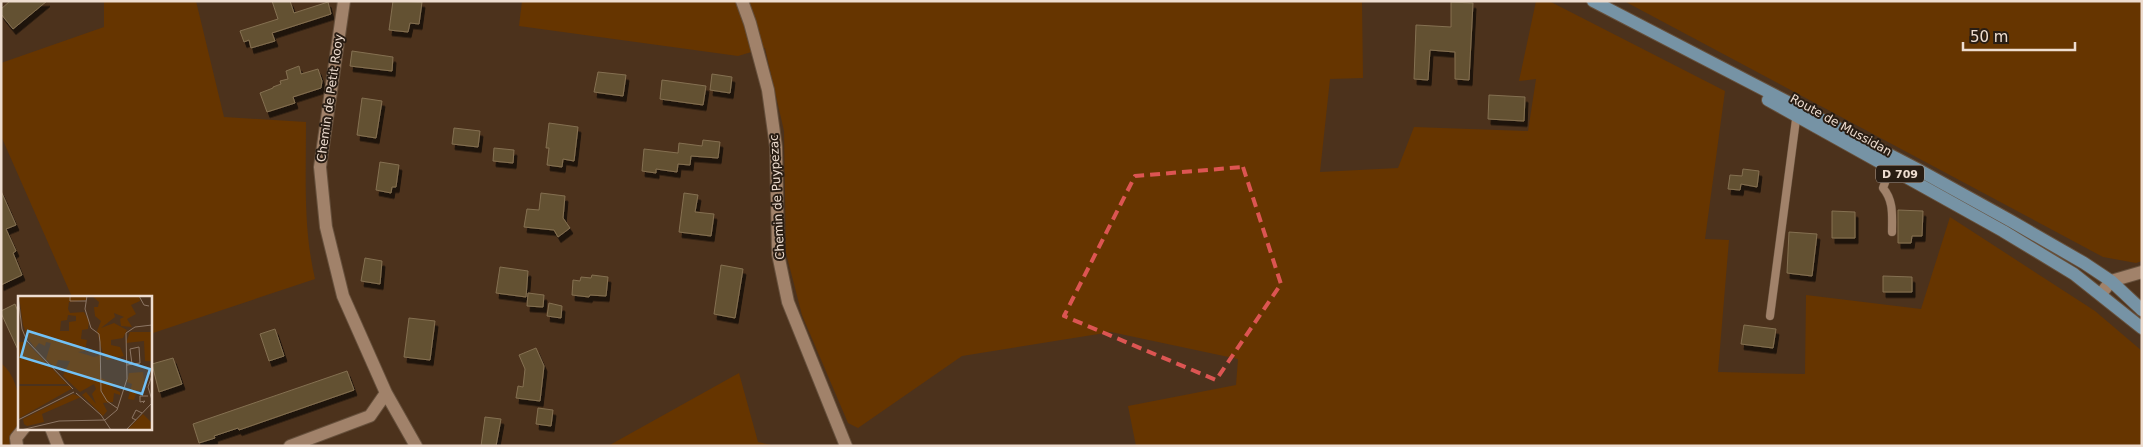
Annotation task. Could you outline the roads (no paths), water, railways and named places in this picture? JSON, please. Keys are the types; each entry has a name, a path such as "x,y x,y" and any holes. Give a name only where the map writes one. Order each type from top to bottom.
{"main road":[{"name":"Route de Mussidan","path":"1593,1 1797,112 1890,169 2003,230 2074,274 2142,328"},
{"name":"Route de Mussidan","path":"1797,112 1917,169 2084,262 2111,281 2142,310"}],"street":[{"name":"Chemin de Petit Rooy","path":"344,1 320,167 326,227 343,296 386,393 416,446"},
{"name":"Chemin de Puypezac","path":"742,1 750,23 768,90 776,147 778,254 788,302 846,446"},
{"path":"2101,294 2111,281 2142,272"},
{"path":"290,446 320,441 370,416 386,393"},
{"path":"17,446 16,438 22,430"},
{"path":"53,430 58,446"}],"lane":[{"path":"1770,316 1797,112"},
{"path":"1890,169 1883,188 1888,194 1892,210 1892,232"}]}
